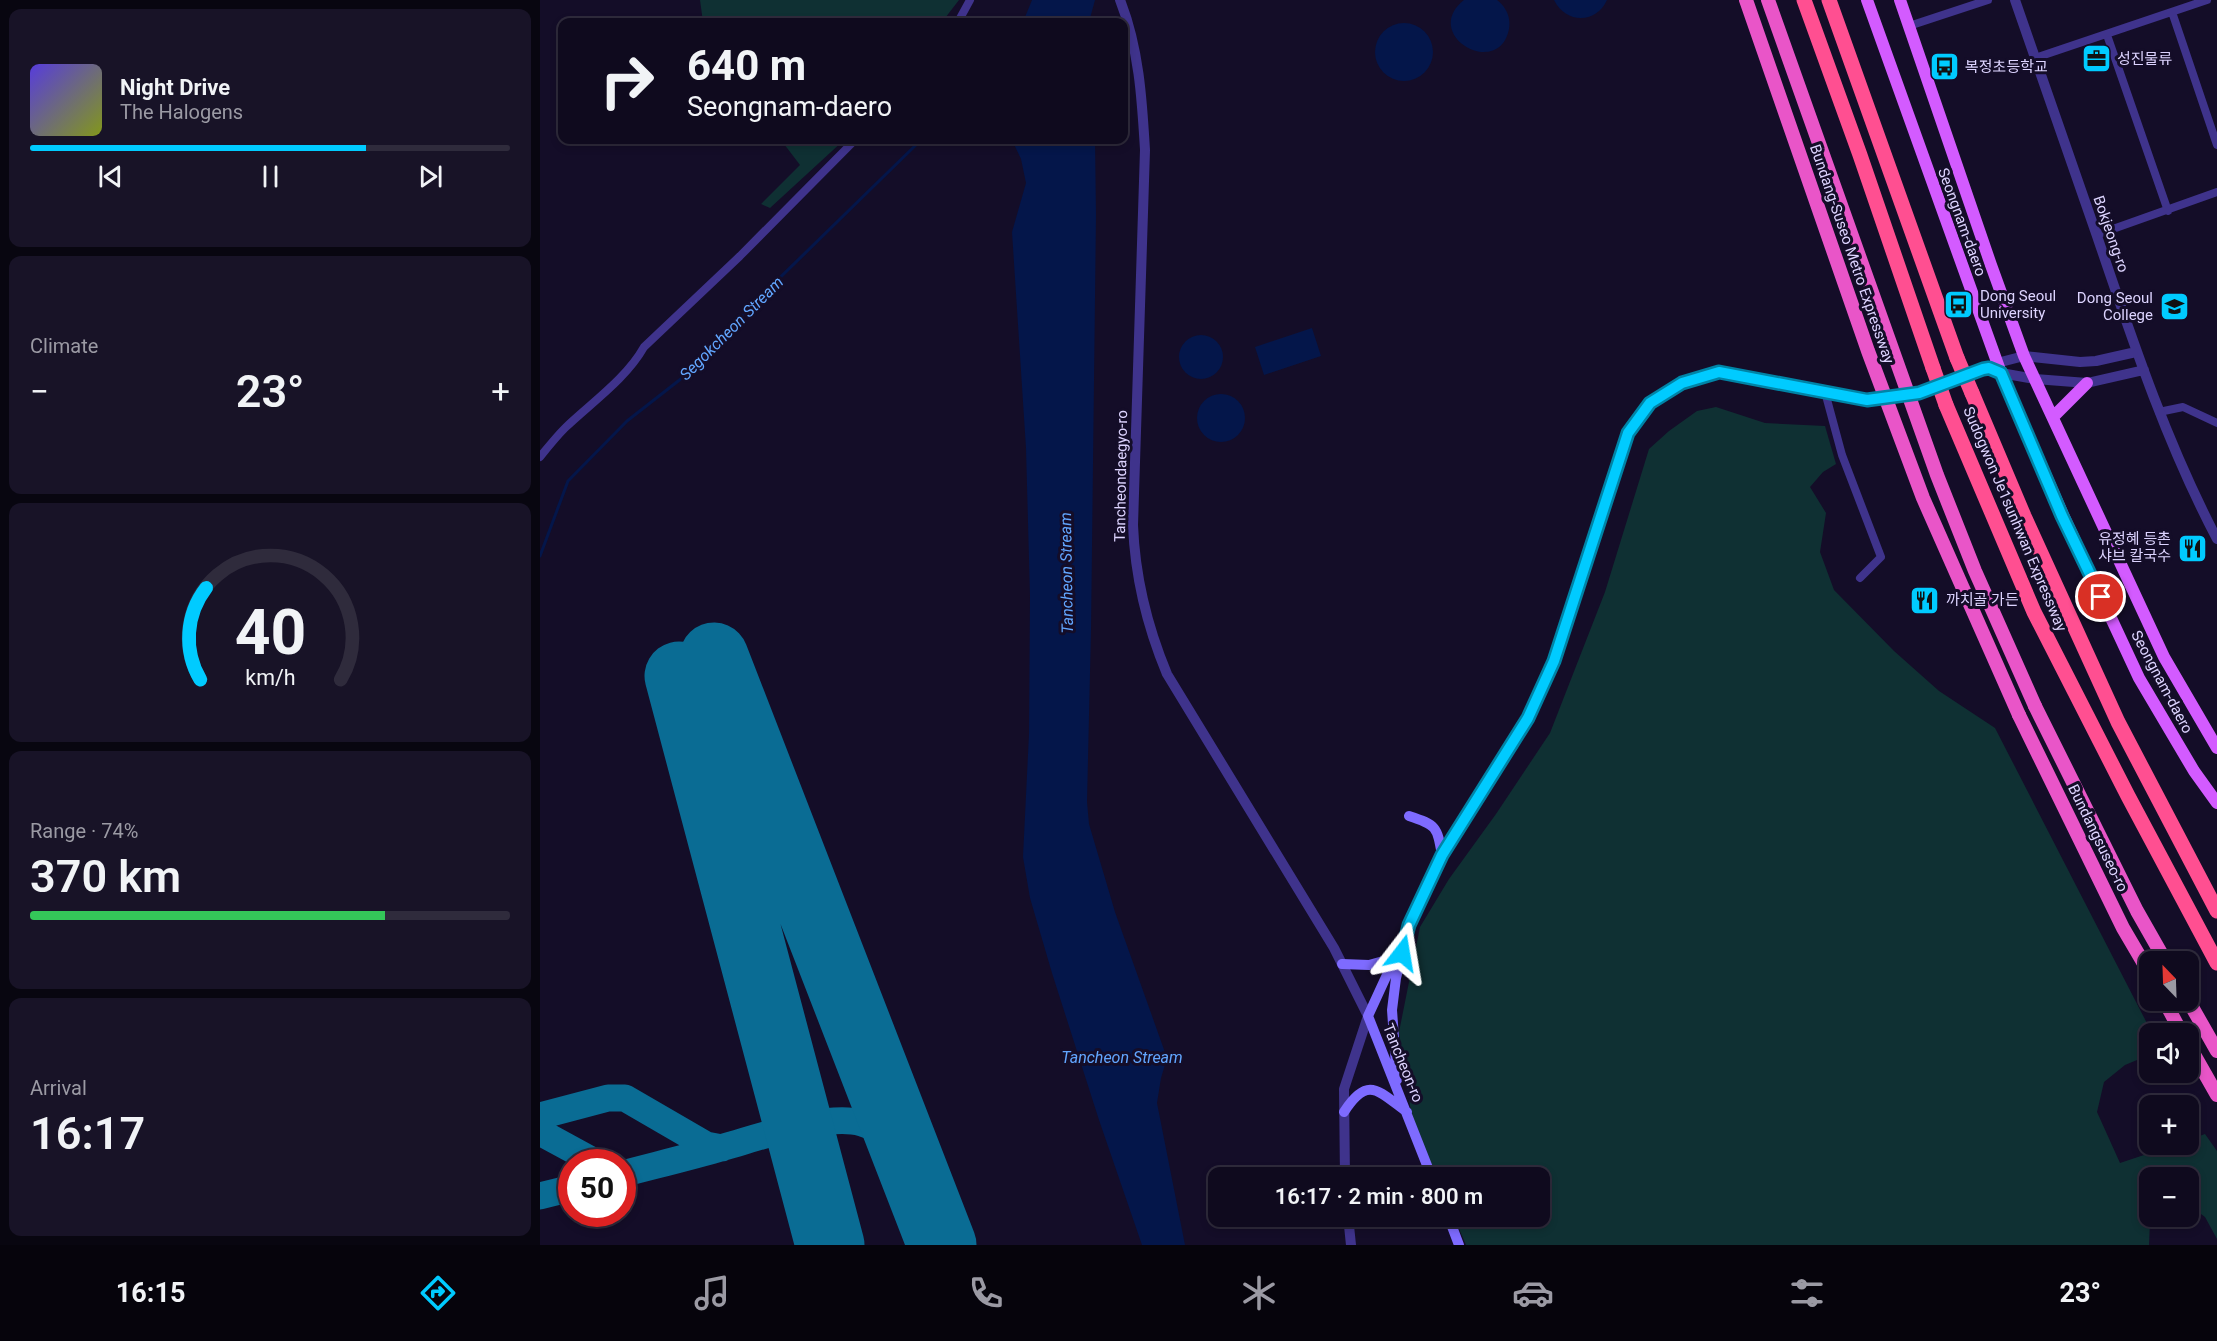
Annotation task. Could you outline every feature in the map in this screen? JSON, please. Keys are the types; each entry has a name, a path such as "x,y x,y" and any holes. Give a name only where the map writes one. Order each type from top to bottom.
{"highway":[{"name":"Bundang-Suseo Metro Expressway","path":"1746,0 1864,340 1923,498 2019,715"},
{"name":"Bundang-Suseo Metro Expressway","path":"1768,0 1937,475 1975,571 2035,706"},
{"name":"Sudogwon Je1sunhwan Expressway","path":"1804,0 1860,154 1946,405 2034,612 2217,963"},
{"name":"Sudogwon Je1sunhwan Expressway","path":"1829,0 1957,358 2024,516 2118,722 2217,911"},
{"name":"Bundangsuseo-ro","path":"2035,706 2137,911 2160,951"},
{"name":"Bundangsuseo-ro","path":"2019,715 2123,928 2139,955"},
{"path":"2194,1011 2217,1052"},
{"path":"2199,1063 2217,1095"}],"main road":[{"name":"Seongnam-daero","path":"1867,0 1996,368 2062,516 2139,678 2194,771 2217,803"},
{"name":"Seongnam-daero","path":"1900,0 1990,265 2024,356 2164,657 2217,748"},
{"name":"Tancheon-ro","path":"1428,1167 1398,1086 1368,1016 1442,855 1532,709 1554,661 1628,433 1650,403 1682,383 1719,372 1867,400 1919,393 1996,368"},
{"path":"2053,417 2087,383"},
{"path":"1409,816 1431,823 1438,831 1442,855"},
{"path":"1398,1086 1392,1010 1396,978 1409,925"},
{"path":"1342,964 1369,965 1394,958"},
{"path":"1344,1112 1353,1097 1365,1090 1374,1090 1407,1113"},
{"path":"1452,1227 1459,1245"}],"street":[{"path":"960,18 970,0"},
{"name":"Tancheondaegyo-ro","path":"1120,0 1127,18"},
{"path":"1909,26 1988,0"},
{"name":"Bokjeong-ro","path":"2015,0 2136,352 2159,412 2217,539"},
{"path":"2035,58 2207,0"},
{"path":"2172,12 2217,145"},
{"name":"Tancheondaegyo-ro","path":"1128,20 1142,94 1144,150 1133,525 1134,548 1146,615 1154,643 1167,674 1334,948 1368,1016"},
{"path":"2107,34 2168,210"},
{"path":"540,457 562,430 624,373 639,357 644,347 851,144"},
{"path":"2096,235 2217,192"},
{"path":"1996,368 2024,356 2097,362 2136,352"},
{"path":"1996,368 2035,379 2087,383 2144,370"},
{"path":"1825,392 1842,455 1881,557 1860,578"},
{"path":"2159,412 2183,407 2217,423"},
{"path":"1345,1167 1344,1089 1368,1016"},
{"path":"1349,1227 1351,1245"}],"green space":[{"path":"700,0 959,0 945,18 702,18"},
{"path":"784,144 840,144 770,208 761,204 800,165"},
{"path":"1716,407 1765,423 1825,426 1836,464 1823,472 1810,487 1826,513 1820,552 1834,590 1894,651 1939,691 1995,728 2147,1023 2139,1023 2139,1059 2125,1065 2104,1082 2097,1112 2120,1163 2144,1155 2199,1155 2199,1136 2205,1134 2217,1151 2217,1239 2205,1217 2199,1212 2199,1167 2139,1167 2139,1227 2150,1227 2149,1245 1466,1245 1458,1227 1550,1227 1550,1167 1433,1167 1412,1119 1399,1032 1420,927 1449,879 1550,733 1605,592 1649,449 1697,411"}],"water":[{"path":"1032,0 1095,0 1090,18 1025,18"},
{"path":"1464,0 1497,0 1507,13 1509,29 1502,44 1492,51 1479,51 1466,47 1456,38 1451,26 1453,13"},
{"path":"1554,0 1607,0 1596,14 1581,18 1566,14"},
{"path":"1404,23 1415,25 1428,36 1433,52 1431,63 1420,76 1404,81 1393,79 1380,68 1375,52 1377,41 1388,28"},
{"name":"Tancheon Stream","path":"1014,144 1095,144 1091,630 1087,802 1089,824 1115,912 1167,1058 1157,1103 1185,1245 1142,1245 1052,973 1030,898 1023,857 1029,734 1030,596 1026,448 1012,232 1026,183 1021,159"},
{"path":"1312,328 1321,356 1264,375 1255,347"},
{"path":"1201,335 1210,336 1217,341 1222,348 1222,366 1217,373 1210,378 1201,379 1192,378 1185,373 1180,366 1179,357 1180,348 1185,341 1192,336"},
{"path":"1221,394 1238,401 1245,418 1238,435 1221,442 1204,435 1197,418 1204,401"}],"waterway":[{"name":"Segokcheon Stream","path":"540,556 568,481 627,421 691,371 757,300 917,144"}],"taxiway":[{"path":"540,1116 608,1098 625,1098 706,1145 722,1148"},
{"path":"636,1170 774,1132 831,1121 847,1121 871,1126 885,1135 912,1167"},
{"path":"540,1132 571,1149"},
{"path":"540,1196 558,1192"}],"runway":[{"path":"714,657 942,1245"},
{"path":"679,676 830,1245"}],"place":[{"name":"성진물류","path":"2096,59"},
{"name":"복정초등학교","path":"1944,67"},
{"name":"Dong Seoul University","path":"1959,305"},
{"name":"Dong Seoul College","path":"2174,307"},
{"name":"유정혜 등촌 샤브 칼국수","path":"2192,548"},
{"name":"까치골 가든","path":"1925,600"}],"route":[{"path":"1402,953 1409,925 1442,855 1528,718 1554,661 1628,433 1650,403 1682,383 1719,372 1867,400 1919,393 1983,369 1989,368 2001,373 2062,516 2101,597"}]}
